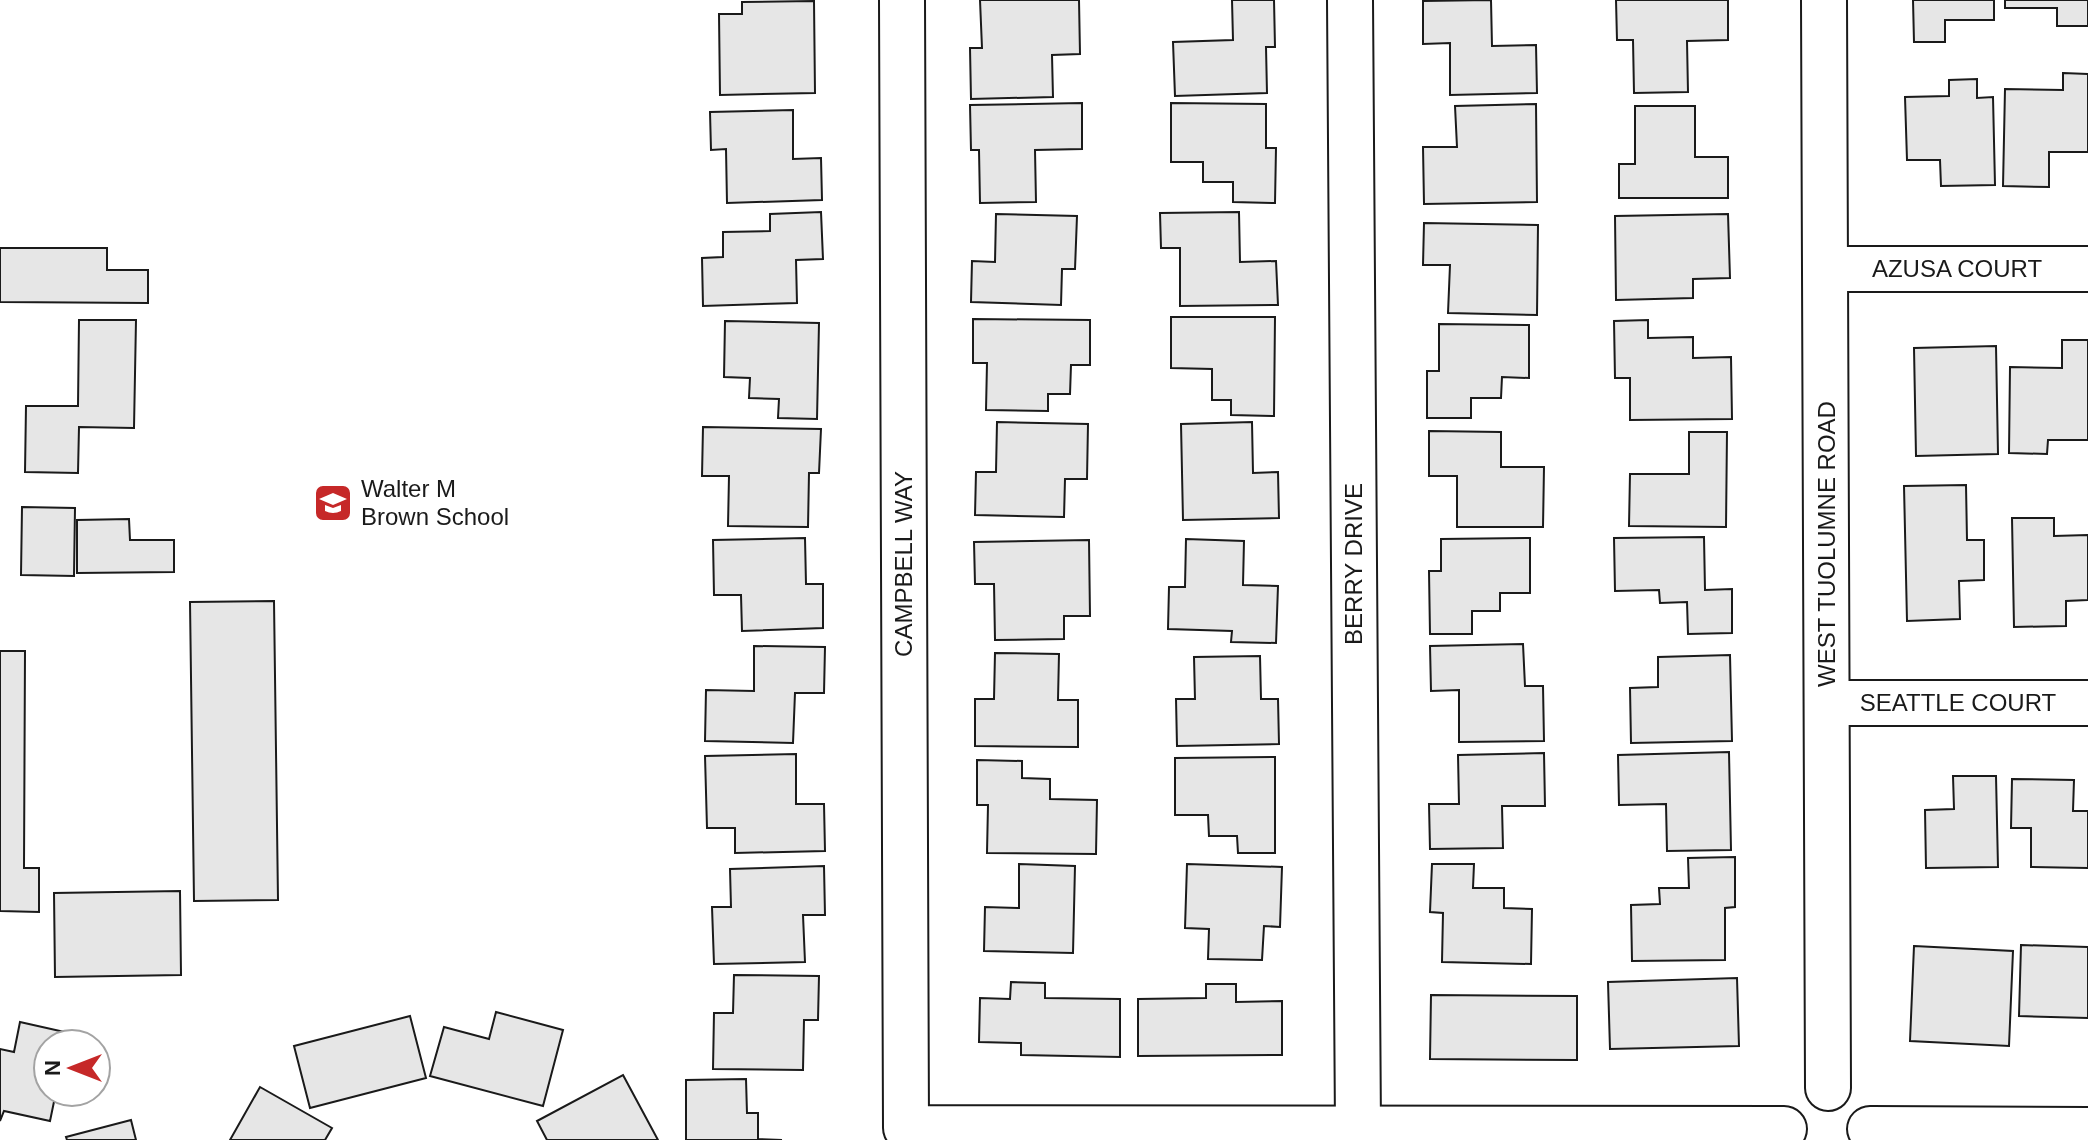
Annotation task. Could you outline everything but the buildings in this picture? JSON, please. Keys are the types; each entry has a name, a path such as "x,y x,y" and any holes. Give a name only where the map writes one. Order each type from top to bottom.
{"street":[{"name":"CAMPBELL WAY","path":"902,0 906,1128 1358,1128"},
{"name":"BERRY DRIVE","path":"1350,0 1358,1128"},
{"name":"WEST TUOLUMNE ROAD","path":"1824,0 1828,1088"},
{"name":"AZUSA COURT","path":"1826,269 2088,269"},
{"name":"SEATTLE COURT","path":"1827,703 2088,703"},
{"path":"1358,1128 1785,1135 1793,1104 1815,1089 1828,1088 1841,1090 1862,1105 1870,1135 2088,1130"}],"place":[{"name":"Walter M Brown School","path":"333,503"}]}
